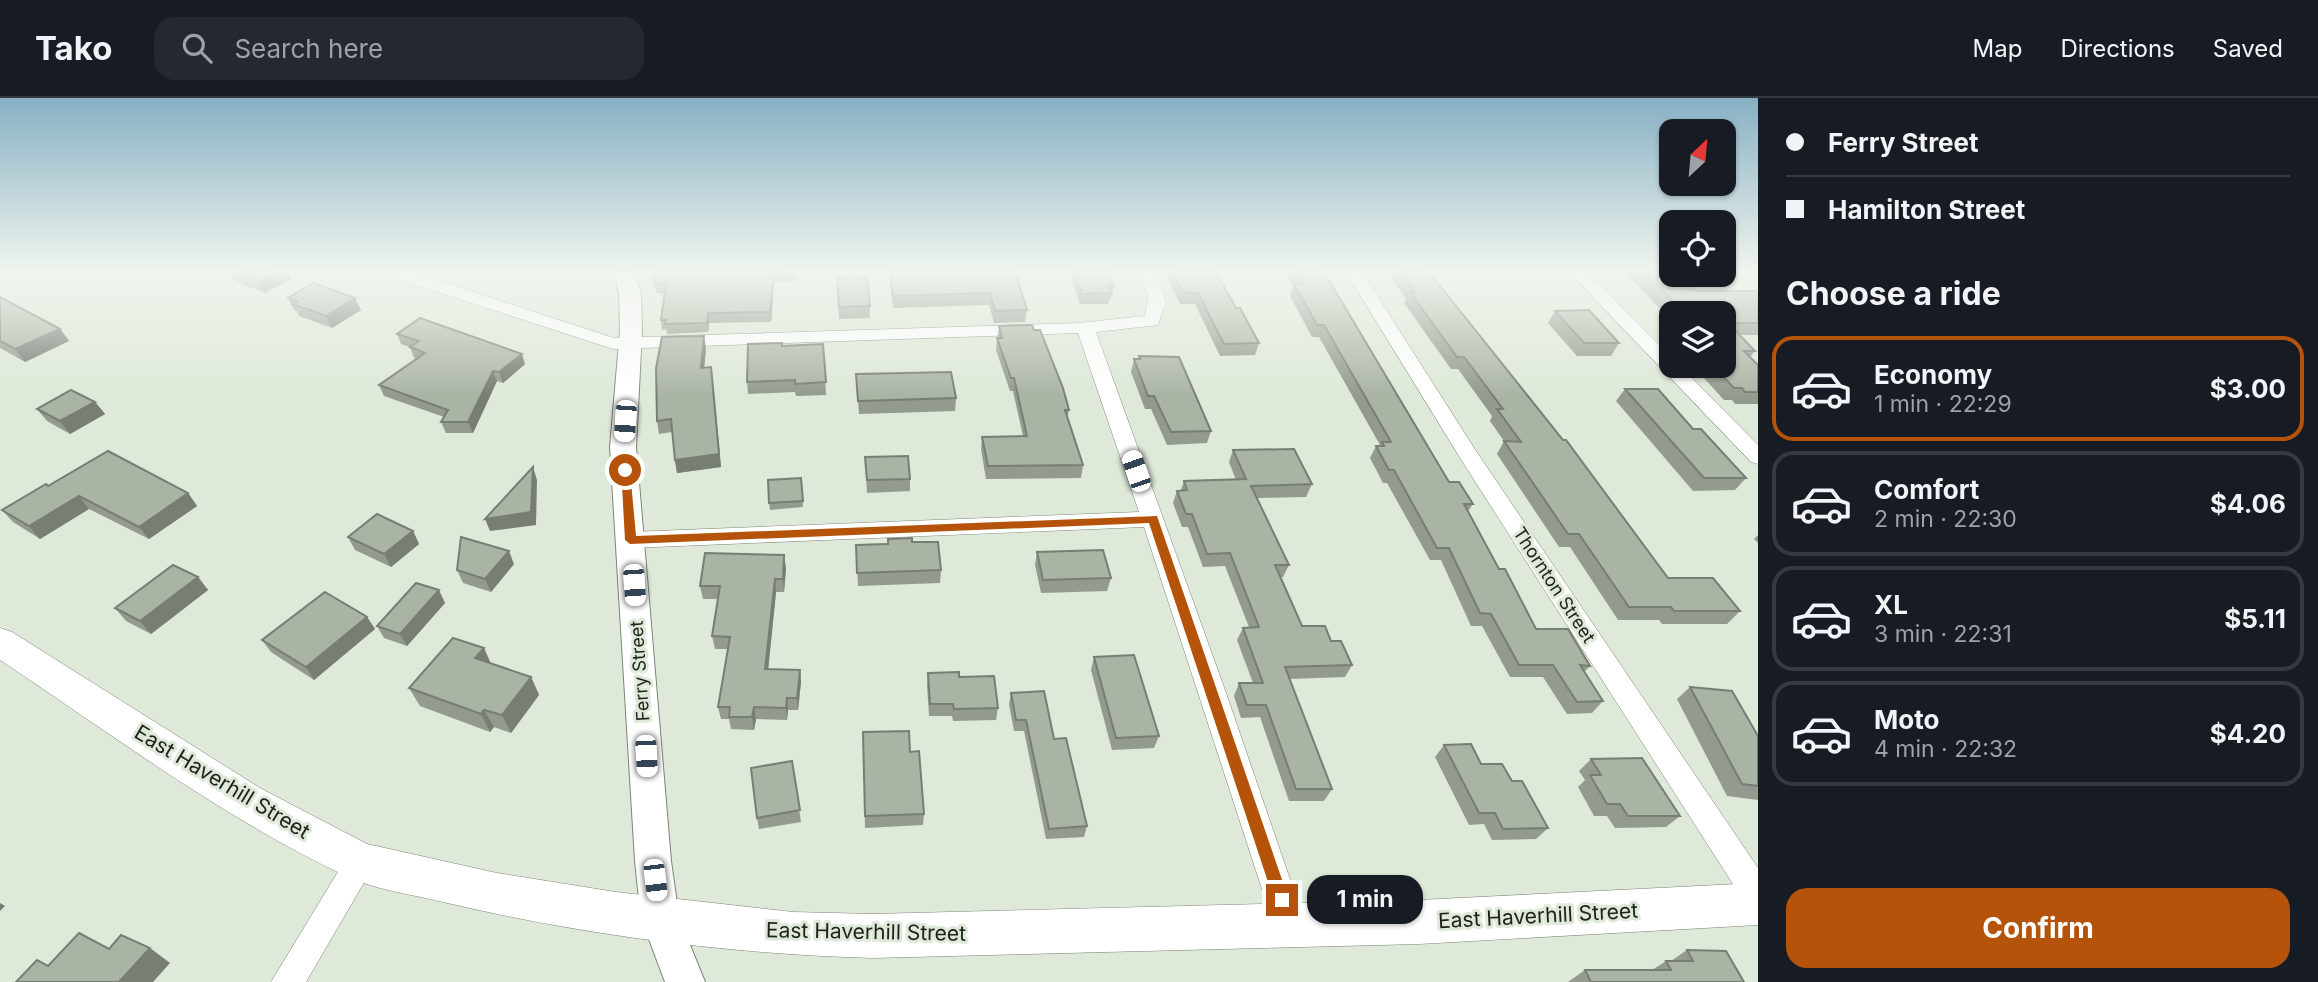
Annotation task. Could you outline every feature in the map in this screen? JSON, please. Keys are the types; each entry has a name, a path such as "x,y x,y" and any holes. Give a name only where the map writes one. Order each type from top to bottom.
{"main road":[{"name":"East Haverhill Street","path":"0,642 246,801 361,862 497,894 793,934 873,936 1419,922 1758,904"}],"street":[{"path":"520,313 613,344 1085,327 1152,321 1156,313"},
{"name":"Ferry Street","path":"630,313 623,447 653,861 660,918 685,982"},
{"name":"Thornton Street","path":"1380,313 1469,456 1758,895"},
{"path":"1617,313 1758,457"},
{"path":"1085,327 1153,519 1290,926"},
{"path":"630,540 1153,519"},
{"path":"286,982 361,862"}],"building":[{"path":"0,313 30,313 60,329 15,349 0,341"},
{"path":"662,313 708,313 707,323 665,324 666,320 661,320"},
{"path":"1208,313 1243,313 1259,343 1224,344"},
{"path":"1310,313 1349,313 1449,482 1459,482 1473,504 1464,504 1499,569 1505,569 1536,629 1568,629 1590,666 1580,665 1603,701 1577,702 1553,665 1519,665 1491,614 1480,613 1449,548 1437,548 1394,470 1389,470 1376,446 1384,446 1382,442 1391,442 1324,325 1317,325"},
{"path":"1425,313 1462,313 1563,440 1566,440 1668,578 1713,578 1740,611 1674,611 1671,607 1629,607 1579,534 1568,534 1504,441 1521,442 1497,409 1503,409 1464,357 1457,357"},
{"path":"1557,313 1592,313 1619,343 1584,343"},
{"path":"1736,313 1758,313 1758,323 1736,323"},
{"path":"420,318 522,354 499,372 493,371 468,422 441,422 448,410 379,385 425,353 410,347 419,341 397,334"},
{"path":"1032,325 1034,330 1040,330 1063,388 1069,410 1065,410 1083,465 988,466 982,437 1027,436 1014,378 1011,378 997,338 1002,338 999,326"},
{"path":"1736,331 1755,351 1744,351 1758,365 1758,392 1745,392 1742,388 1734,388 1724,378 1736,378"},
{"path":"704,336 701,368 711,367 719,454 675,460 671,419 657,421 656,368 662,337"},
{"path":"782,343 782,346 823,344 826,382 747,382 748,344"},
{"path":"1139,356 1179,357 1211,431 1171,432 1154,396 1148,396 1134,359 1140,359"},
{"path":"951,372 956,398 858,401 856,374"},
{"path":"1625,389 1658,389 1693,429 1701,429 1746,478 1704,478"},
{"path":"71,390 95,402 60,421 37,409"},
{"path":"1294,449 1312,484 1251,486 1289,565 1275,565 1302,626 1325,626 1331,641 1341,641 1352,665 1285,667 1332,789 1296,789 1266,705 1247,705 1239,683 1263,683 1243,628 1259,627 1230,553 1207,554 1192,514 1186,514 1177,491 1187,490 1184,481 1246,479 1233,450"},
{"path":"108,451 188,493 139,527 79,496 29,526 2,510 46,484 48,486"},
{"path":"908,456 910,479 867,480 865,457"},
{"path":"533,467 531,512 485,519"},
{"path":"801,478 803,501 769,503 768,480"},
{"path":"377,514 413,531 384,554 348,537"},
{"path":"461,537 509,551 485,579 457,570"},
{"path":"912,538 912,542 938,542 941,570 857,573 856,545 888,544 888,539"},
{"path":"1103,550 1111,578 1043,580 1037,552"},
{"path":"705,553 784,555 783,579 775,579 765,669 800,670 797,698 787,698 786,708 754,707 752,717 729,717 730,707 718,707 730,637 712,636 720,586 700,586"},
{"path":"173,565 198,577 140,621 115,608"},
{"path":"416,583 439,590 400,634 377,626"},
{"path":"325,592 367,617 306,667 262,640"},
{"path":"453,638 484,648 475,658 531,677 502,715 484,710 481,714 409,688"},
{"path":"1134,655 1159,736 1116,738 1094,657"},
{"path":"959,672 959,677 994,676 998,708 954,709 953,704 930,704 928,673"},
{"path":"1690,687 1732,691 1758,736 1758,786 1742,784"},
{"path":"1044,691 1054,739 1066,738 1087,826 1049,829 1026,720 1016,720 1011,693"},
{"path":"909,731 910,752 919,751 924,814 865,816 863,732"},
{"path":"1471,744 1481,764 1502,764 1512,781 1522,781 1548,828 1503,829 1495,813 1479,813 1444,745"},
{"path":"1642,758 1680,816 1628,816 1620,804 1607,804 1590,775 1601,775 1591,759"},
{"path":"792,761 800,810 757,818 751,768"},
{"path":"79,933 109,949 121,935 150,948 119,982 16,982 37,960 48,966"},
{"path":"1687,950 1726,951 1744,982 1591,982 1585,970 1671,970 1666,961 1693,961"}],"route":[{"path":"625,470 630,540 1153,519 1282,900"}]}
